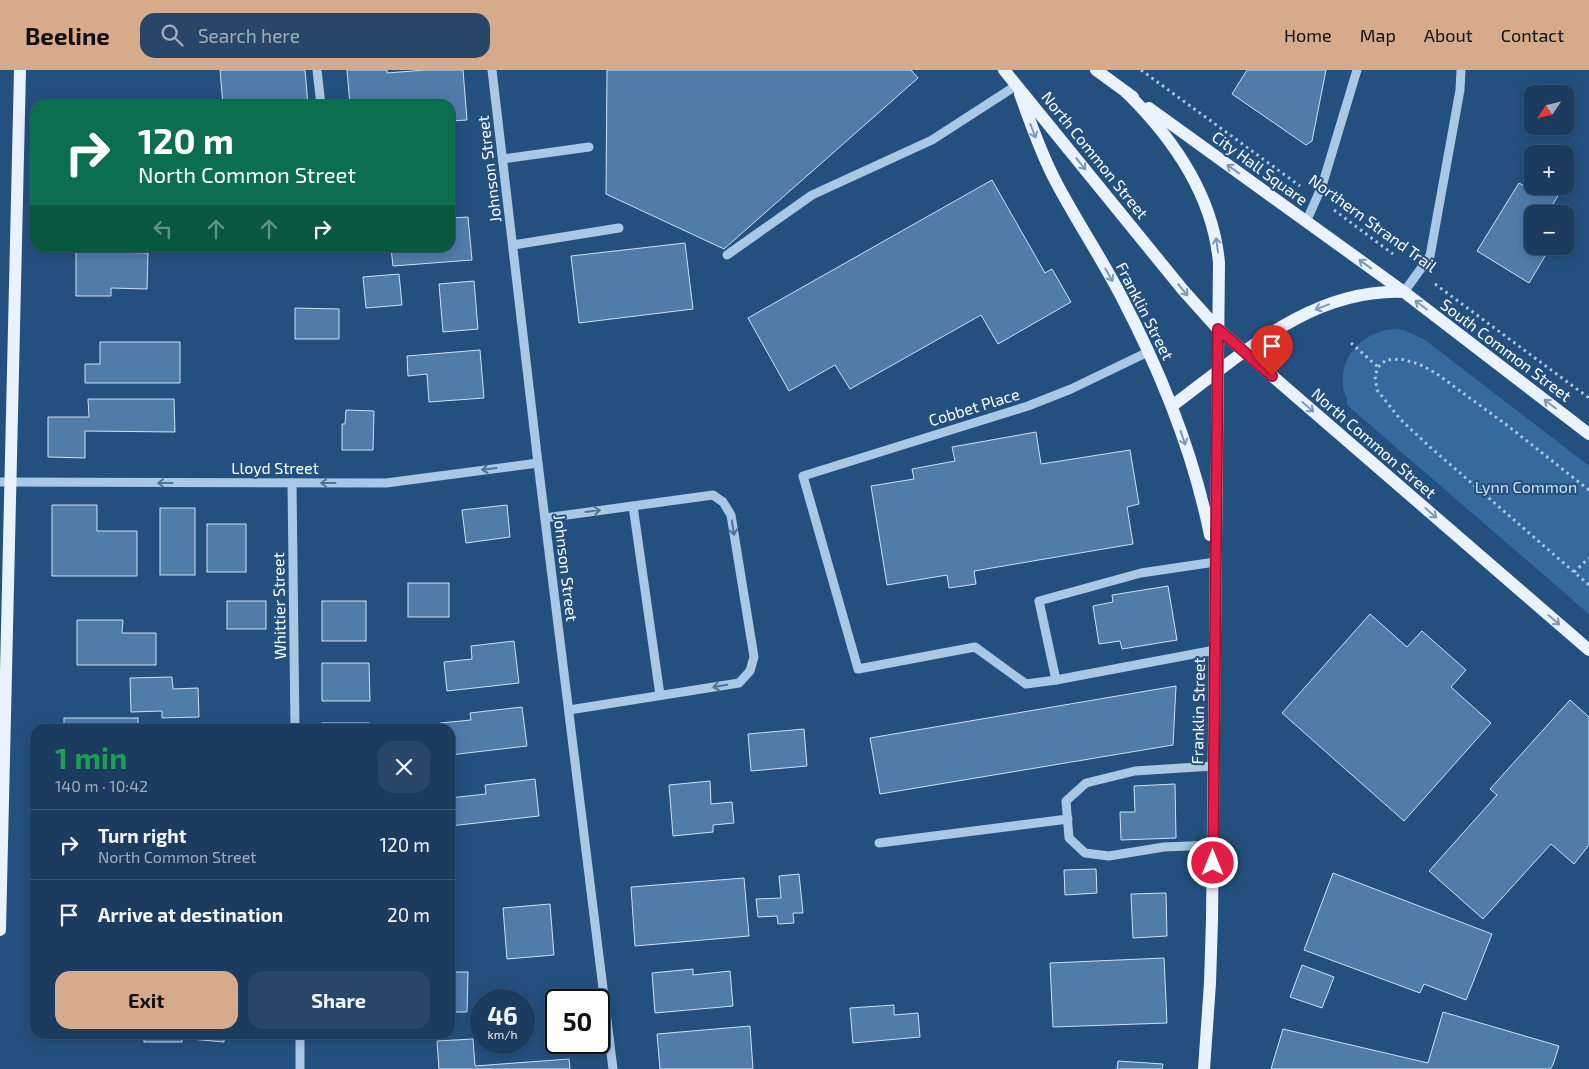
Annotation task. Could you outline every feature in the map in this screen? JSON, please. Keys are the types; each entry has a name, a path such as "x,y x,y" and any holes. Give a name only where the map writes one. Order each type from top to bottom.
{"main road":[{"path":"0,930 5,482 20,70"},
{"path":"1004,70 1017,85"},
{"name":"City Hall Square","path":"1096,70 1404,292"},
{"name":"North Common Street","path":"1017,85 1183,290 1218,329 1589,650"},
{"name":"Franklin Street","path":"1017,85 1043,156 1120,295 1172,406 1198,485 1215,562"},
{"name":"Franklin Street","path":"1126,92 1152,120 1178,154 1197,185 1211,217 1219,263 1213,844 1210,983 1204,1069"},
{"path":"1172,406 1280,327 1296,318 1330,304 1362,294 1404,292"},
{"name":"South Common Street","path":"1404,292 1589,434"}],"street":[{"path":"317,70 320,100"},
{"name":"Johnson Street","path":"492,70 538,463 613,1069"},
{"path":"1306,222 1327,172 1357,70"},
{"path":"1404,292 1430,256 1460,90 1461,70"},
{"path":"727,255 812,195 932,140 1017,85"},
{"path":"503,159 589,147"},
{"path":"513,245 619,228"},
{"name":"Cobbet Place","path":"1056,680 1026,684 975,647 858,669 803,476 1050,398 1148,352"},
{"name":"Lloyd Street","path":"5,482 386,483 538,463"},
{"name":"Whittier Street","path":"292,483 295,724"},
{"path":"545,518 713,495 723,502 731,515 754,657 750,671 739,683 568,710"},
{"path":"633,506 660,696"},
{"path":"1215,562 1141,573 1040,601 1056,680 1215,650"},
{"path":"1213,844 1164,847 1109,856 1086,853 1069,838 1066,802 1086,783 1135,771 1214,766"},
{"path":"880,843 1068,819"},
{"path":"300,1039 300,1069"}],"path":[{"name":"Northern Strand Trail","path":"1141,70 1589,398"},
{"path":"1351,343 1378,367"},
{"path":"1589,490 1508,426 1437,374 1419,364 1401,359 1386,360 1378,367 1375,376 1378,390 1401,420 1589,585"},
{"path":"1574,572 1589,558"}],"green space":[{"name":"Lynn Common","path":"1404,330 1425,340 1589,466 1589,614 1347,405 1347,398 1343,389 1343,374 1345,364 1350,355 1364,340 1383,331"}],"building":[{"path":"220,70 305,70 308,100 223,100"},
{"path":"347,70 387,70 387,73 463,70 467,120 455,121 455,100 350,100"},
{"path":"607,70 911,70 918,78 724,249 606,194"},
{"path":"1247,70 1326,70 1312,141 1306,145 1232,94"},
{"path":"992,180 1045,273 1052,269 1071,302 998,344 981,315 850,389 835,365 789,391 748,318"},
{"path":"1519,183 1524,186 1524,195 1558,195 1553,204 1555,205 1524,205 1524,255 1546,255 1529,283 1477,251"},
{"path":"468,217 472,260 393,266 391,252 455,252 455,218"},
{"path":"685,243 693,309 579,323 571,256"},
{"path":"76,252 148,253 147,289 111,288 111,296 76,296"},
{"path":"399,274 402,305 366,308 363,277"},
{"path":"474,281 478,329 443,332 439,284"},
{"path":"295,308 339,309 339,339 295,339"},
{"path":"100,342 180,342 180,383 85,383 85,364 100,364"},
{"path":"480,350 484,398 429,402 427,374 408,376 407,356"},
{"path":"88,399 174,399 175,432 85,431 85,458 48,457 48,417 89,417"},
{"path":"346,410 374,411 373,450 342,450 342,424 345,424"},
{"path":"1036,432 1041,464 1130,450 1139,504 1127,507 1133,544 974,571 976,584 949,588 947,575 887,585 871,486 914,479 912,469 955,461 952,447"},
{"path":"52,505 97,505 97,531 137,531 137,576 52,576"},
{"path":"507,505 510,537 466,543 462,510"},
{"path":"160,508 195,508 195,575 160,575"},
{"path":"207,524 246,524 246,572 207,572"},
{"path":"408,583 449,583 449,617 408,617"},
{"path":"1168,586 1177,640 1122,649 1120,641 1099,644 1093,606 1113,602 1112,595"},
{"path":"227,601 266,601 266,629 227,629"},
{"path":"322,601 366,601 366,641 322,641"},
{"path":"1370,614 1407,647 1422,631 1466,670 1451,687 1491,723 1404,821 1282,713"},
{"path":"77,620 123,620 122,633 156,633 156,665 77,665"},
{"path":"514,641 519,683 447,691 444,662 472,659 471,646"},
{"path":"322,663 369,663 370,701 322,701"},
{"path":"172,677 173,689 198,688 199,717 162,718 162,711 131,712 130,678"},
{"path":"1176,686 1173,745 880,794 870,738"},
{"path":"1570,700 1589,717 1589,845 1574,864 1551,844 1483,919 1429,871 1497,795 1490,789"},
{"path":"522,707 527,746 455,754 455,724 440,723 471,720 470,713"},
{"path":"64,718 138,718 138,724 64,724"},
{"path":"322,723 369,723 369,724"},
{"path":"804,729 807,766 751,771 748,734"},
{"path":"535,779 539,816 455,825 455,797 486,794 485,785"},
{"path":"710,781 711,804 732,802 734,823 713,825 713,832 673,836 669,785"},
{"path":"1175,784 1176,838 1121,840 1120,812 1135,812 1134,786"},
{"path":"1096,869 1097,893 1065,895 1064,870"},
{"path":"1333,873 1492,934 1466,1000 1424,984 1420,993 1304,950"},
{"path":"799,874 803,913 793,913 794,923 778,924 777,916 758,917 756,899 781,898 779,876"},
{"path":"744,878 749,936 635,946 631,887"},
{"path":"1166,893 1167,936 1133,938 1131,894"},
{"path":"550,904 554,955 507,959 503,908"},
{"path":"1164,958 1167,1023 1053,1027 1050,963"},
{"path":"1302,965 1334,977 1322,1008 1290,997"},
{"path":"693,969 693,975 730,971 733,1006 655,1013 652,973"},
{"path":"455,972 468,972 467,1012 455,1012"},
{"path":"894,1005 894,1015 918,1013 920,1037 853,1043 850,1008"},
{"path":"1443,1012 1559,1046 1553,1065 1550,1069 1271,1069 1283,1029 1428,1063"},
{"path":"750,1026 753,1069 660,1069 657,1034"},
{"path":"144,1039 182,1039 182,1042 144,1042"},
{"path":"190,1039 224,1039 224,1042"},
{"path":"470,1039 470,1054 474,1054 475,1066 569,1059 570,1069 439,1069 437,1041"},
{"path":"1118,1061 1163,1064 1162,1069 1117,1069"}],"route":[{"path":"1213,863 1218,329 1272,376"}]}
